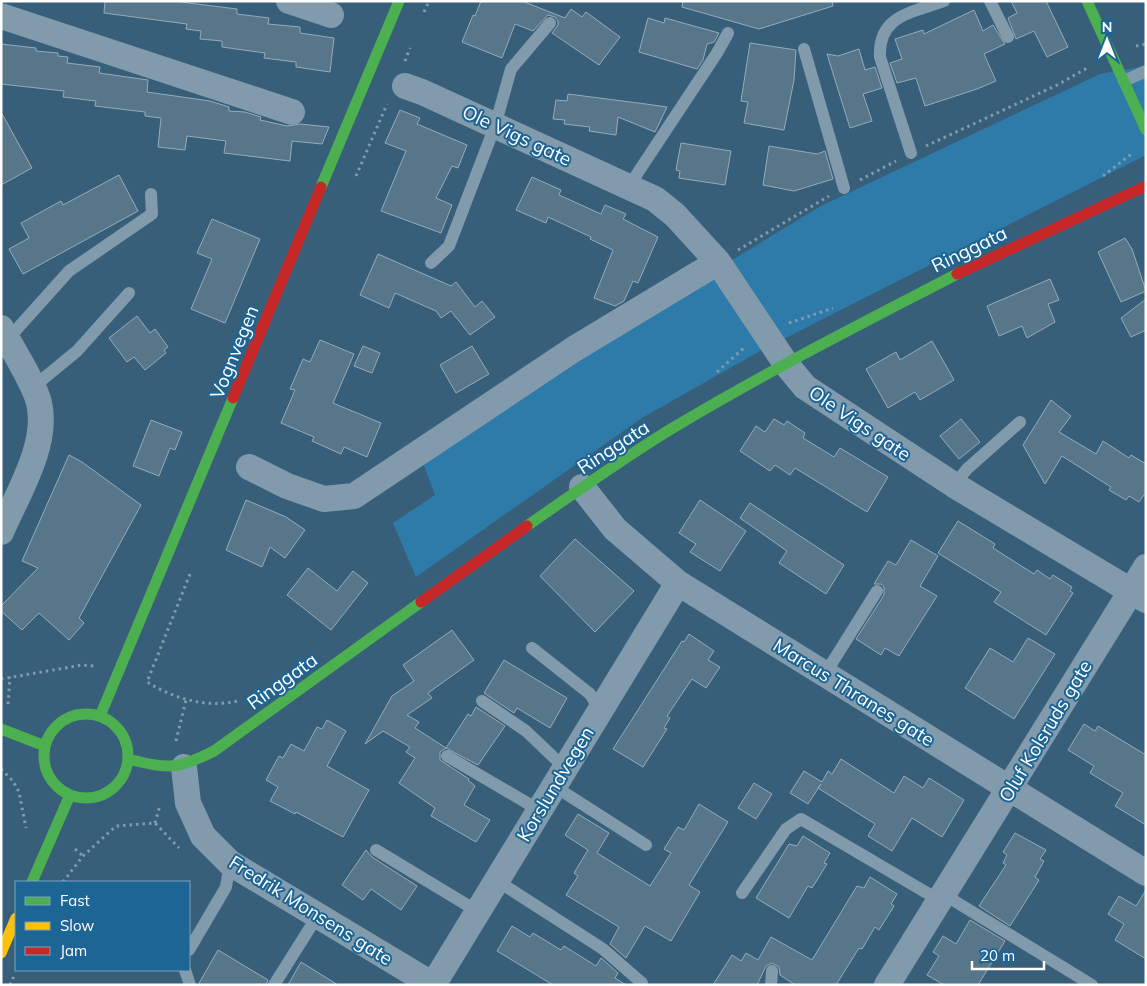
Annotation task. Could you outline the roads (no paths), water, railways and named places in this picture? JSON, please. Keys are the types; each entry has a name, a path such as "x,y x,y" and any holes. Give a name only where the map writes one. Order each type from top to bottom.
{"main road":[{"name":"Vognvegen","path":"100,716 399,1"},
{"path":"1087,1 1146,130"},
{"name":"Ringgata","path":"128,759 169,769 184,767 214,751 582,488 672,429 786,364 975,264 1146,186"},
{"path":"88,714 100,716 115,725 125,740 128,759 122,777 110,791 86,798 70,795 58,787 50,778 44,757 45,746 50,734 64,720 75,715 88,714"},
{"path":"1,729 45,746"},
{"path":"32,881 70,795"},
{"path":"1,953 15,920"}],"street":[{"path":"289,1 331,15"},
{"path":"1,16 292,112"},
{"name":"Ole Vigs gate","path":"399,84 422,92 655,199 675,215 718,262 786,364 805,387 954,485 1138,595"},
{"path":"249,467 287,486 324,499 354,496 574,349 718,262"},
{"path":"1,532 36,452 42,424 39,401 4,334"},
{"name":"Marcus Thranes gate","path":"582,488 615,529 678,583 1146,873"},
{"name":"Oluf Kolsruds gate","path":"887,985 1010,788 1138,595 1146,567"},
{"name":"Korslundvegen","path":"433,985 678,583"},
{"name":"Fredrik Monsens gate","path":"184,767 188,803 203,836 230,863 433,985"}],"lane":[{"path":"911,153 880,57 879,42 882,33 898,18 944,1"},
{"path":"990,1 1008,36"},
{"path":"430,263 449,246 494,126 511,69 550,23"},
{"path":"628,186 717,53 728,33"},
{"path":"804,49 844,188"},
{"path":"1124,81 1146,71"},
{"path":"4,334 69,271 152,214 151,194"},
{"path":"32,388 77,350 129,293"},
{"path":"954,485 967,469 1020,422"},
{"path":"825,674 877,591"},
{"path":"532,648 590,694 600,710"},
{"path":"482,701 526,731 559,777 646,845"},
{"path":"447,756 539,810"},
{"path":"742,893 786,829 800,819 941,897 1092,985"},
{"path":"376,850 478,911"},
{"path":"190,948 226,887 230,863"},
{"path":"496,880 603,949 642,983"},
{"path":"274,985 318,915"},
{"path":"185,971 190,985"},
{"path":"771,985 772,971"}]}
